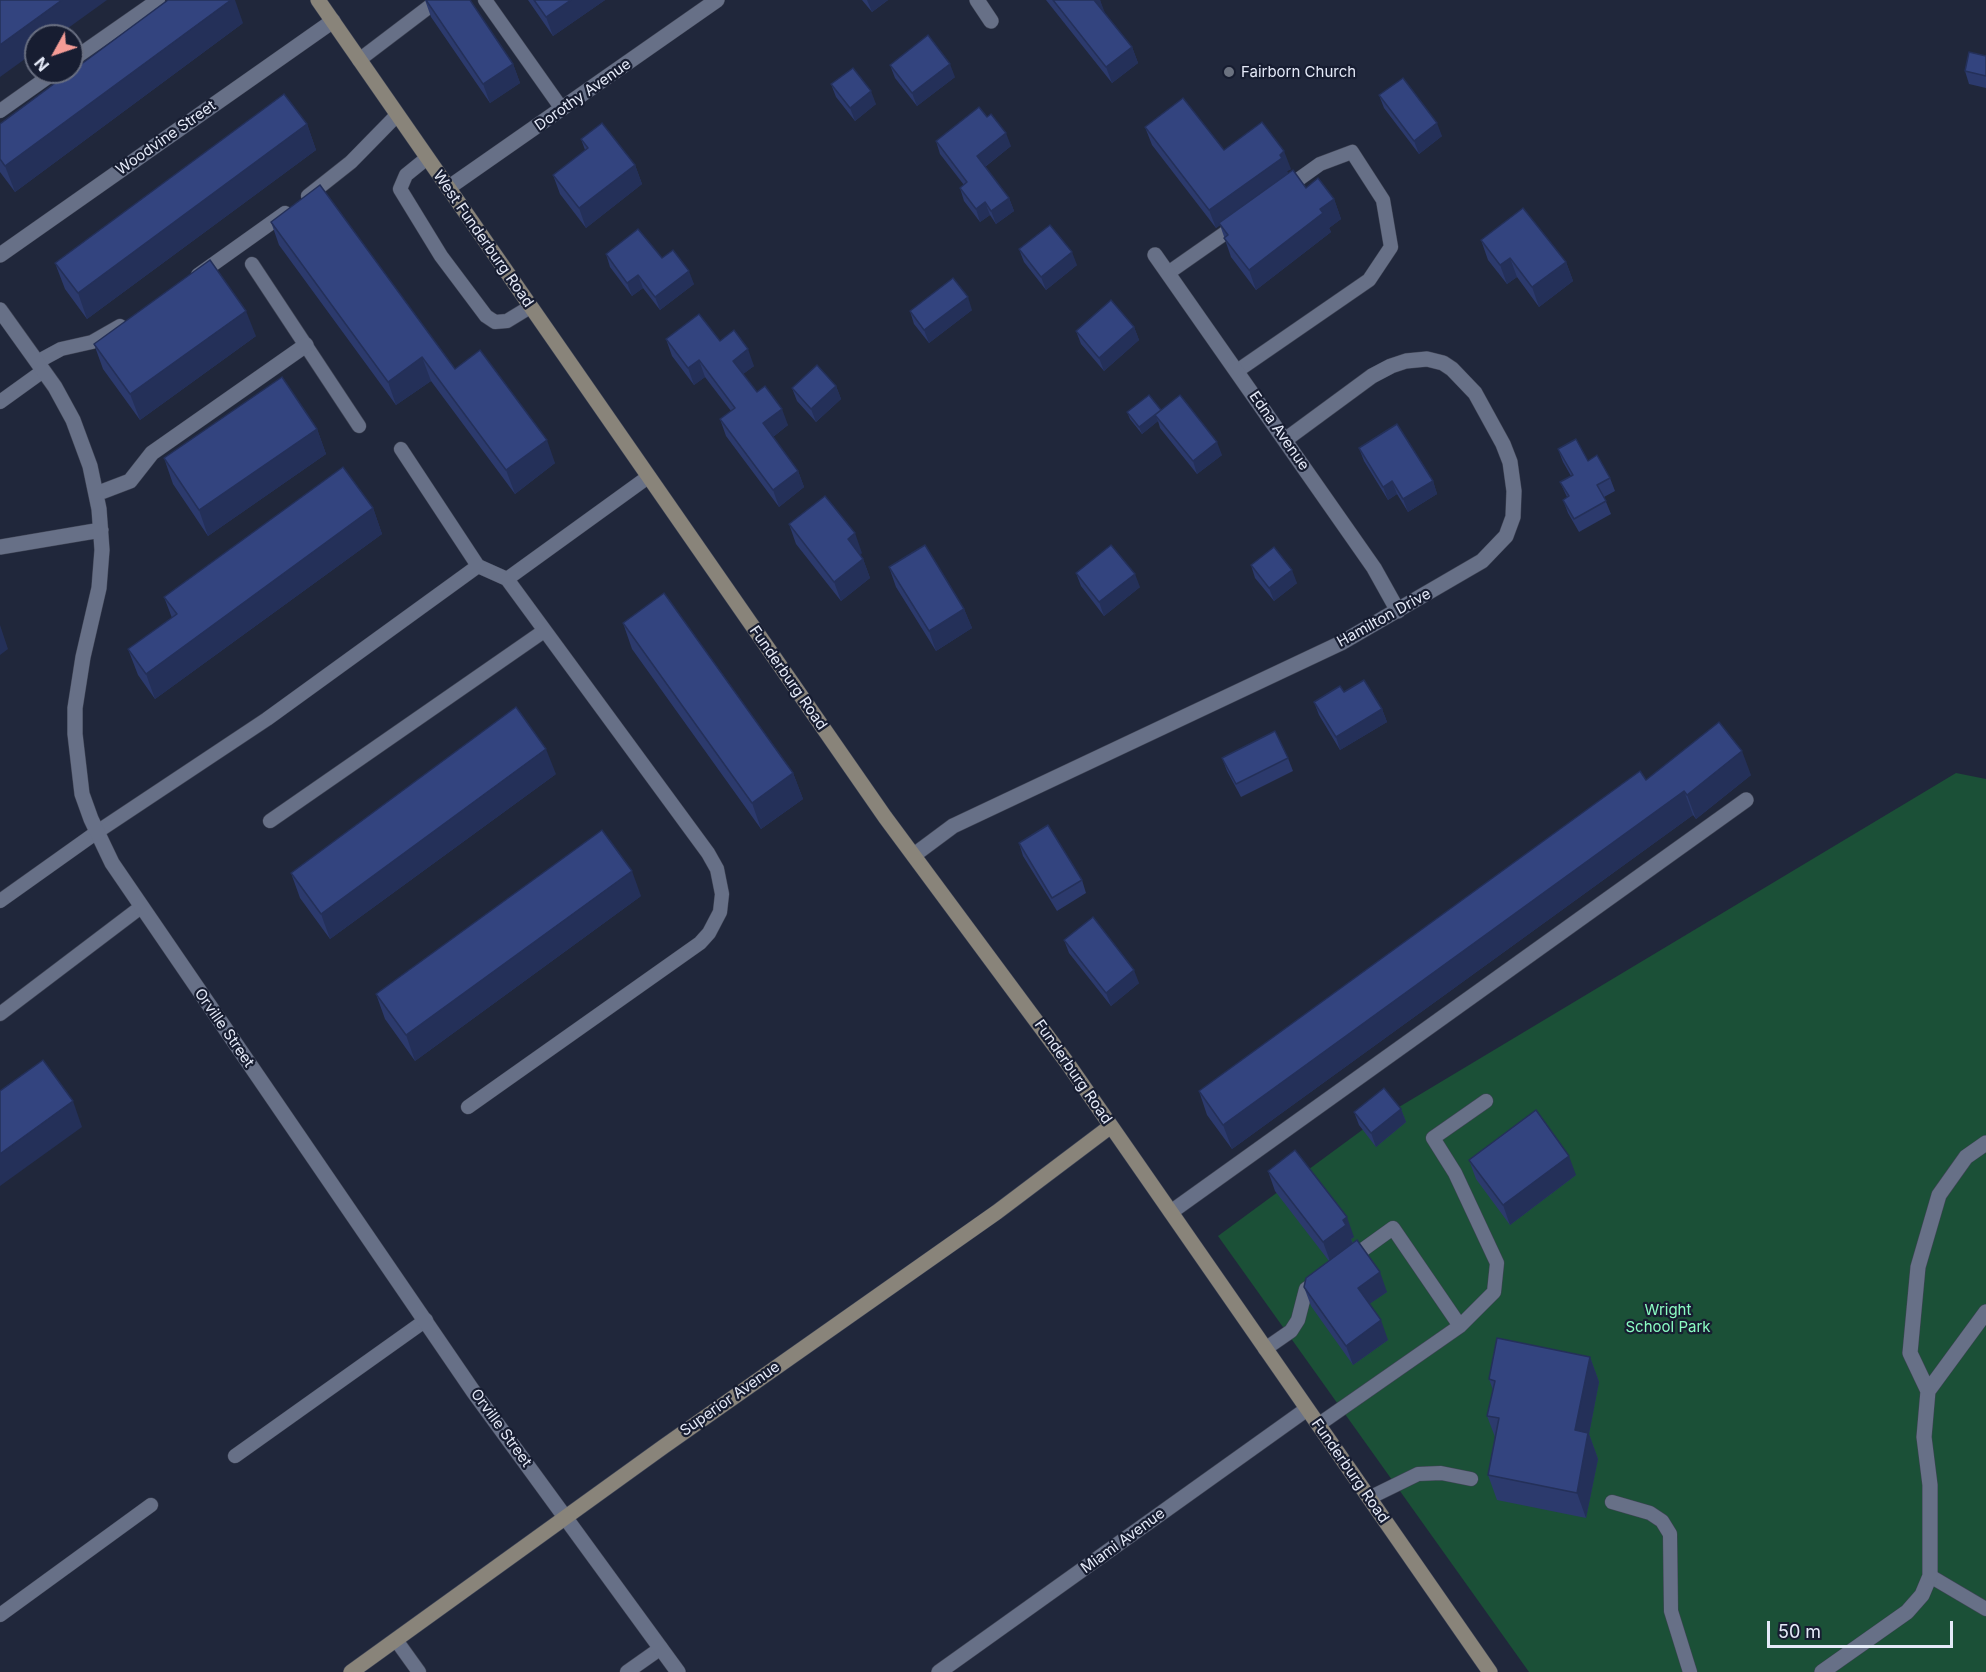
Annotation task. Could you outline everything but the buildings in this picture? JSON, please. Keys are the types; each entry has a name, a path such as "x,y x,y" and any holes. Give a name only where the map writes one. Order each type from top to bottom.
{"street":[{"name":"West Funderburg Road","path":"318,0 648,477"},
{"name":"Dorothy Avenue","path":"448,188 717,0"},
{"path":"977,0 991,21"},
{"name":"Woodvine Street","path":"0,255 333,21"},
{"name":"Edna Avenue","path":"1155,255 1374,568 1398,611"},
{"name":"Orville Street","path":"0,310 40,367 73,420 90,466 96,494 100,530 99,588 83,657 75,708 75,734 82,794 112,863 473,1391 678,1672"},
{"path":"96,494 130,482 152,453 306,345"},
{"name":"Hamilton Drive","path":"914,855 953,826 1341,643 1492,553 1506,536 1513,517 1514,492 1510,462 1495,426 1475,393 1443,363 1427,359 1406,361 1372,376 1285,440"},
{"name":"Funderburg Road","path":"648,477 914,855 979,939 1111,1126 1490,1672"},
{"path":"0,547 100,530"},
{"path":"1171,1212 1746,800"},
{"name":"Superior Avenue","path":"351,1672 997,1212 1111,1126"},
{"path":"1822,1672 1907,1612 1922,1595 1930,1576 1930,1485 1924,1437 1928,1391 1910,1353 1918,1267 1939,1195 1966,1156 1986,1143"},
{"path":"1928,1391 1986,1312"},
{"name":"Miami Avenue","path":"939,1672 1307,1409"}],"lane":[{"path":"84,52 158,0"},
{"path":"359,60 438,0"},
{"path":"485,0 562,109"},
{"path":"0,111 38,84"},
{"path":"182,286 329,181 397,115"},
{"path":"1237,371 1369,280 1391,247 1383,200 1352,152 1320,164 1275,196"},
{"path":"427,158 406,176 400,189 441,256 486,316 495,322 507,321 530,307"},
{"path":"1168,273 1248,216"},
{"path":"252,264 359,426"},
{"path":"0,402 62,349 92,342 136,316"},
{"path":"401,449 478,566 507,579 708,853 717,869 722,894 720,912 700,943 468,1107"},
{"path":"507,579 648,477"},
{"path":"0,902 97,832 267,719 478,566"},
{"path":"270,821 544,631"},
{"path":"0,1014 141,907"},
{"path":"1318,1425 1460,1326 1494,1292 1497,1263 1455,1173 1432,1138 1486,1101"},
{"path":"1265,1349 1290,1331 1298,1320 1306,1290 1393,1228 1460,1326"},
{"path":"235,1456 426,1320"},
{"path":"1369,1498 1418,1474 1441,1473 1471,1479"},
{"path":"1612,1502 1650,1513 1662,1521 1670,1534 1671,1611 1690,1672"},
{"path":"0,1615 151,1505"},
{"path":"1930,1576 1986,1609"},
{"path":"396,1640 419,1672"},
{"path":"627,1672 661,1648"}],"green space":[{"name":"Wright School Park","path":"1956,773 1986,779 1986,1672 1529,1672 1218,1236 1369,1125"}],"place":[{"name":"Fairborn Church","path":"1229,72"}]}
